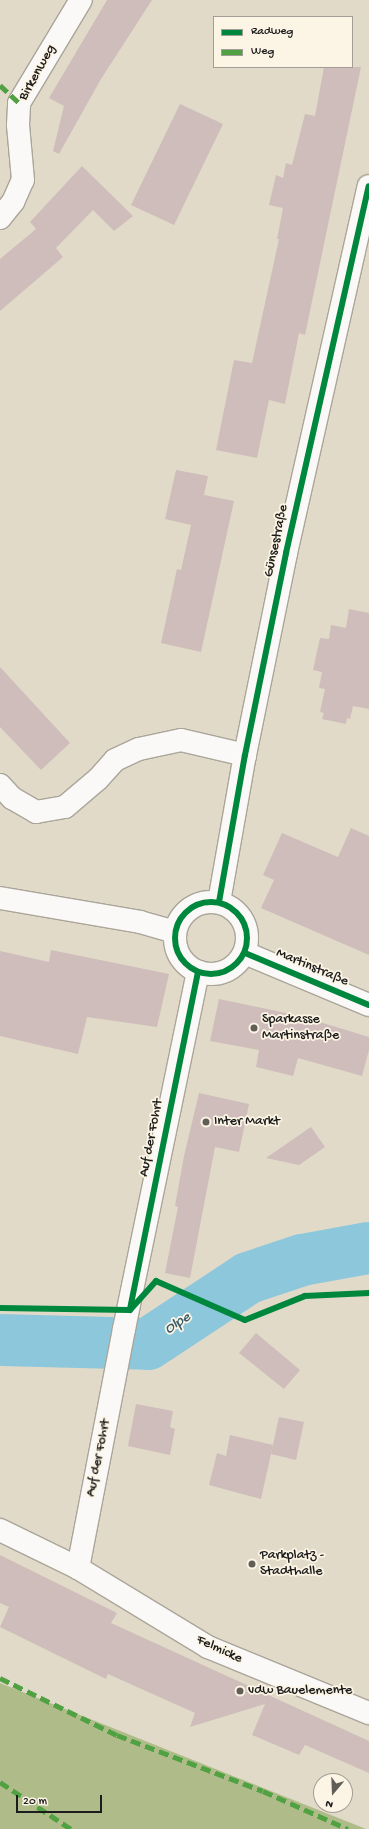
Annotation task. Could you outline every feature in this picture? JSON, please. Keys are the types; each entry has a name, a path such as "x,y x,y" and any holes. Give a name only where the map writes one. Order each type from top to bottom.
{"street":[{"name":"Birkenweg","path":"0,218 13,202 23,180 18,125 19,102 81,0"},
{"name":"Günsestraße","path":"219,902 245,756 286,553 368,200"},
{"path":"0,785 12,798 36,812 65,807 98,779 115,760 140,749 181,740 245,756"},
{"path":"0,898 140,922 176,932"},
{"path":"209,901 219,902 238,913 244,922 247,932 245,953 239,962 225,971 209,974 198,972 182,960 177,947 176,932 178,923 191,908 209,901"},
{"name":"Martinstraße","path":"245,953 369,1005"},
{"name":"Auf der Fohrt","path":"78,1568 124,1329 198,972"},
{"name":"Felmicke","path":"0,1530 78,1568 208,1647 369,1713"}],"green space":[{"path":"0,1683 313,1808 313,1813 326,1813 366,1829 0,1829"}],"building":[{"path":"107,0 152,0 101,79 59,154 53,151 64,106 49,98"},
{"path":"361,67 305,335 299,333 285,404 269,400 257,458 216,450 234,360 252,363 279,239 277,239 283,208 269,205 276,175 283,178 286,163 292,165 305,114 315,116 324,68"},
{"path":"180,104 223,124 174,225 131,205"},
{"path":"82,166 133,216 114,231 93,210 56,248 63,257 0,311 0,259 36,229 30,222"},
{"path":"176,470 208,476 204,495 234,501 201,652 161,643 177,569 181,570 191,525 165,519"},
{"path":"349,609 369,613 369,709 353,706 350,719 347,718 346,724 322,719 324,713 320,712 325,689 319,688 322,672 313,670 320,638 329,639 331,625 346,628"},
{"path":"0,667 70,743 41,770 0,727"},
{"path":"351,828 369,836 369,955 261,908 274,880 263,875 282,833 338,857"},
{"path":"51,950 169,974 157,1027 87,1017 78,1054 0,1036 0,951 49,962"},
{"path":"219,999 300,1016 369,1037 369,1050 362,1076 298,1058 293,1076 256,1067 259,1050 210,1041"},
{"path":"199,1093 249,1104 239,1152 215,1147 190,1278 165,1273 178,1207 175,1206 184,1156"},
{"path":"311,1127 325,1147 299,1165 266,1158"},
{"path":"256,1333 300,1370 284,1389 239,1353"},
{"path":"136,1404 173,1411 170,1427 175,1429 170,1455 128,1446"},
{"path":"279,1417 304,1422 296,1460 271,1454"},
{"path":"230,1435 273,1445 261,1499 209,1485 217,1453 226,1456"},
{"path":"0,1555 117,1613 111,1623 369,1741 369,1773 305,1745 299,1755 252,1735 265,1704 190,1727 195,1713 108,1674 106,1679 0,1627 9,1607 0,1603"}],"waterway":[{"name":"Olpe","path":"0,1340 148,1344 248,1278 302,1260 369,1248"}],"marked path":[{"path":"0,85 19,103"},
{"path":"0,1678 117,1735 263,1791 348,1829"},
{"path":"0,1782 71,1829"}],"cycle path":[{"path":"219,902 245,755 286,553 369,186"},
{"path":"211,902 225,905 237,912 244,924 247,938 244,952 237,964 225,971 211,974 197,971 185,964 178,952 175,938 178,924 185,912 197,905 211,902"},
{"path":"245,953 369,1005"},
{"path":"130,1309 198,972"},
{"path":"0,1308 130,1310 156,1281 245,1320 305,1296 369,1293"}],"place":[{"name":"Sparkasse Martinstraße","path":"254,1028"},
{"name":"Inter Markt","path":"206,1122"},
{"name":"Parkplatz - Stadthalle","path":"252,1564"},
{"name":"vdw Bauelemente","path":"240,1691"}]}
